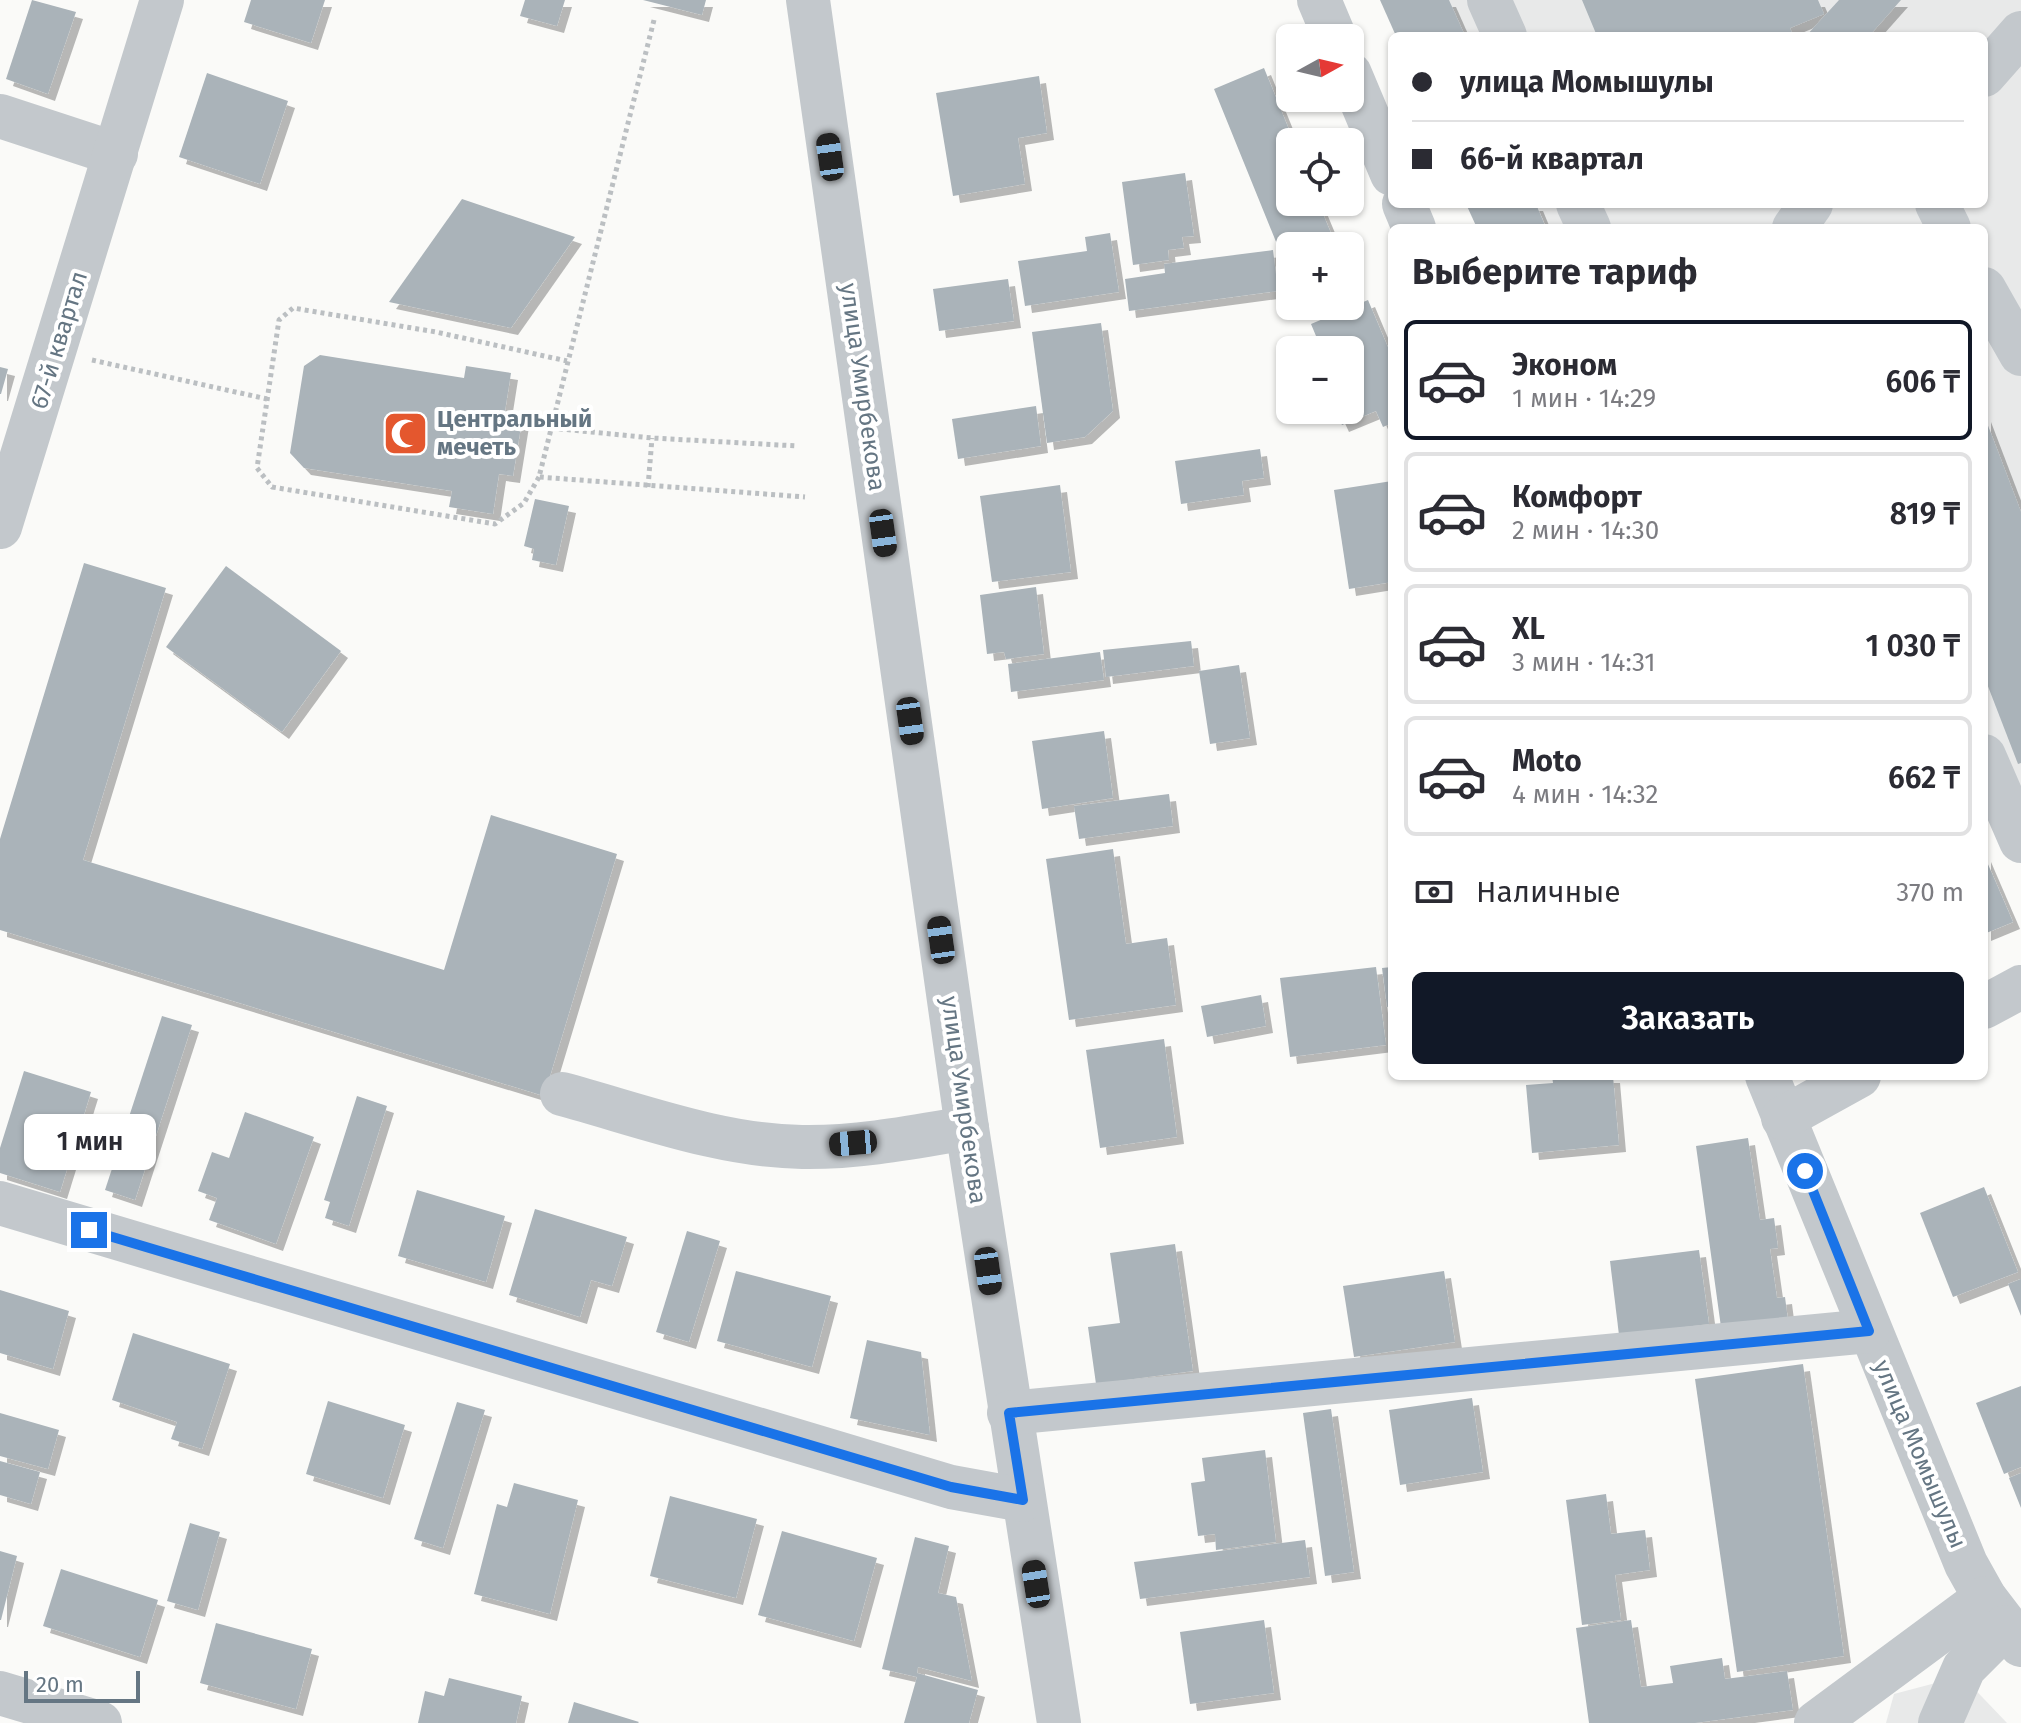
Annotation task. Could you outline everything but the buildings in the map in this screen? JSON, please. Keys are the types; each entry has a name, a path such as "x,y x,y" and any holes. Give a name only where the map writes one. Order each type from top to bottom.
{"street":[{"name":"67-й квартал","path":"0,527 58,348 162,0"},
{"name":"улица Умирбекова","path":"808,0 967,1128 1059,1723"},
{"path":"1319,0 1329,24"},
{"path":"1489,0 1503,32"},
{"path":"1988,70 2021,33"},
{"path":"1364,107 1388,164"},
{"path":"0,116 116,154"},
{"path":"1988,296 2021,354"},
{"path":"1988,765 2021,841"},
{"name":"улица Момышулы","path":"1769,1080 1966,1564 2004,1623"},
{"path":"1783,1118 1852,1080"},
{"path":"562,1094 707,1134 802,1147 904,1138 967,1128"},
{"path":"0,1203 951,1487 1023,1500"},
{"path":"1009,1413 1869,1331"},
{"path":"1816,1723 2004,1623"},
{"path":"1940,1723 1964,1668 2004,1623"},
{"path":"0,1693 100,1723"}],"path":[{"path":"567,361 436,332 293,308 279,320 257,468 272,487 495,524 524,503 539,477 654,20"},
{"path":"58,348 100,362 267,399"},
{"path":"551,428 652,438 798,446"},
{"path":"648,487 652,438"},
{"path":"539,477 805,497"}],"shaded area":[{"path":"1442,0 2021,0 2021,862 1988,783 1988,224 1545,224 1538,208 1988,208 1988,32 1456,32"},
{"path":"1962,1676 2007,1723 1886,1723 1894,1694"}],"place":[{"name":"Центральный мечеть","path":"406,433"}],"route":[{"path":"89,1230 951,1487 1023,1500 1009,1413 1869,1331 1805,1171"}]}
